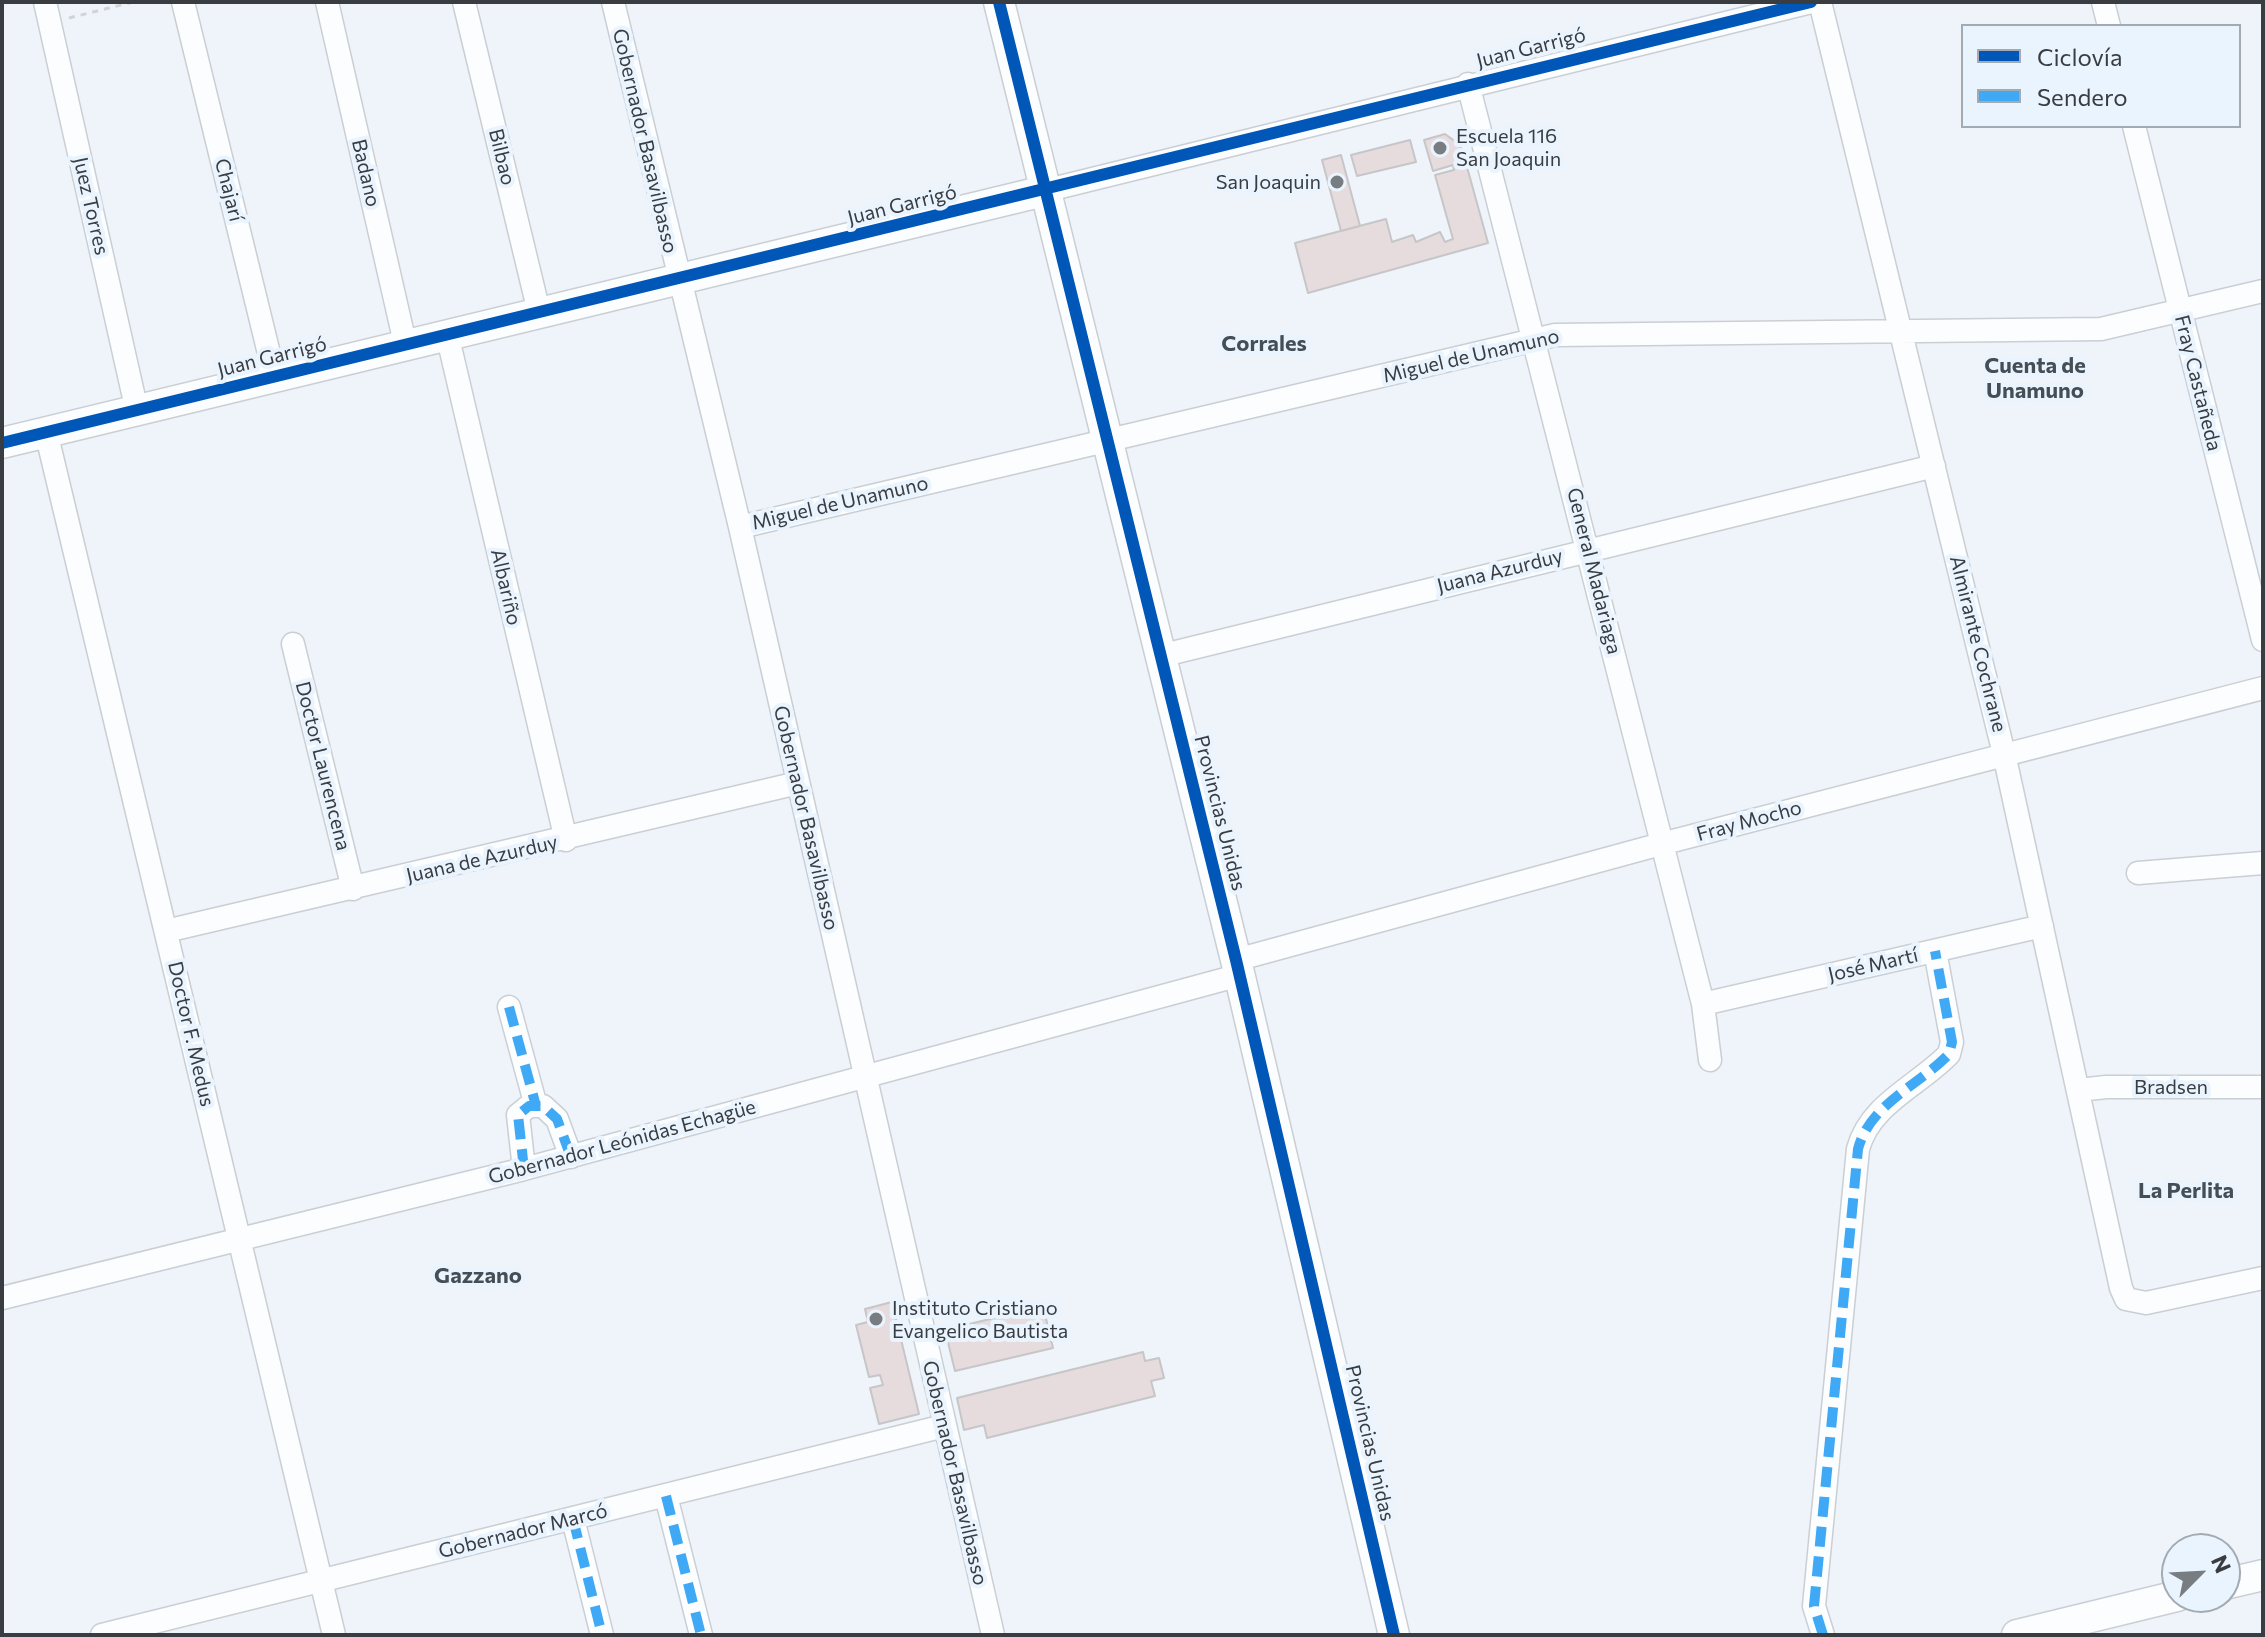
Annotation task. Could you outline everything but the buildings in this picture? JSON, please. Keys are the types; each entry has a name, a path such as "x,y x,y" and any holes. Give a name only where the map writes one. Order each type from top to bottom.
{"street":[{"name":"Chajarí","path":"183,2 275,378"},
{"name":"Badano","path":"327,2 405,343"},
{"name":"Bilbao","path":"464,2 539,312"},
{"name":"Gobernador Basavilbasso","path":"613,2 740,527 993,1635"},
{"name":"Provincias Unidas","path":"999,2 1238,967 1394,1635"},
{"name":"Juan Garrigó","path":"2,443 1811,2"},
{"name":"Almirante Cochrane","path":"1820,2 2004,754 2121,1288 2126,1299 2146,1303 2263,1278"},
{"path":"2103,2 2108,24"},
{"name":"Juez Torres","path":"48,12 137,411"},
{"name":"General Madariaga","path":"1468,84 1703,1004 1710,1060"},
{"name":"Fray Castañeda","path":"2134,128 2263,640"},
{"name":"Miguel de Unamuno","path":"740,527 1535,339 1569,334 2101,329 2263,291"},
{"name":"Albariño","path":"447,334 566,840"},
{"name":"Doctor F. Medus","path":"46,432 334,1635"},
{"name":"Juana Azurduy","path":"1160,656 1934,466"},
{"name":"Doctor Laurencena","path":"293,644 353,889"},
{"name":"Fray Mocho","path":"1238,967 1661,844 2263,688"},
{"name":"Juana de Azurduy","path":"166,931 566,840 798,783"},
{"path":"2138,873 2263,863"},
{"name":"José Martí","path":"1703,1004 2042,926"},
{"path":"1823,1635 1814,1606 1858,1149 1863,1129 1874,1115 1949,1054 1950,1030 1935,951"},
{"name":"Gobernador Leónidas Echagüe","path":"2,1298 571,1157 865,1076 1238,967"},
{"path":"509,1007 536,1106"},
{"name":"Bradsen","path":"2079,1090 2263,1087"},
{"path":"524,1169 518,1115 529,1106 543,1106 557,1119 571,1157"},
{"name":"Gobernador Marcó","path":"102,1635 944,1426"},
{"path":"666,1496 701,1635"},
{"path":"573,1519 602,1635"},
{"path":"2241,1580 2263,1575"},
{"path":"2017,1635 2161,1600"}],"path":[{"path":"48,12 133,2"}],"marked path":[{"path":"1823,1635 1814,1606 1858,1149 1864,1133 1884,1108 1949,1054 1952,1042 1935,951"},
{"path":"509,1007 536,1106"},
{"path":"524,1169 518,1115 529,1106 543,1106 557,1119 571,1157"},
{"path":"666,1496 701,1635"},
{"path":"573,1519 602,1635"}],"cycle path":[{"path":"999,2 1236,960 1394,1635"},
{"path":"2,443 1811,2"}],"place":[{"name":"Escuela 116 San Joaquin","path":"1440,148"},
{"name":"San Joaquin","path":"1337,182"},
{"name":"Instituto Cristiano Evangelico Bautista","path":"876,1319"}],"district":[{"name":"Corrales","path":"1264,344"},
{"name":"Cuenta de Unamuno","path":"2035,378"},
{"name":"La Perlita","path":"2186,1191"},
{"name":"Gazzano","path":"478,1276"}]}
